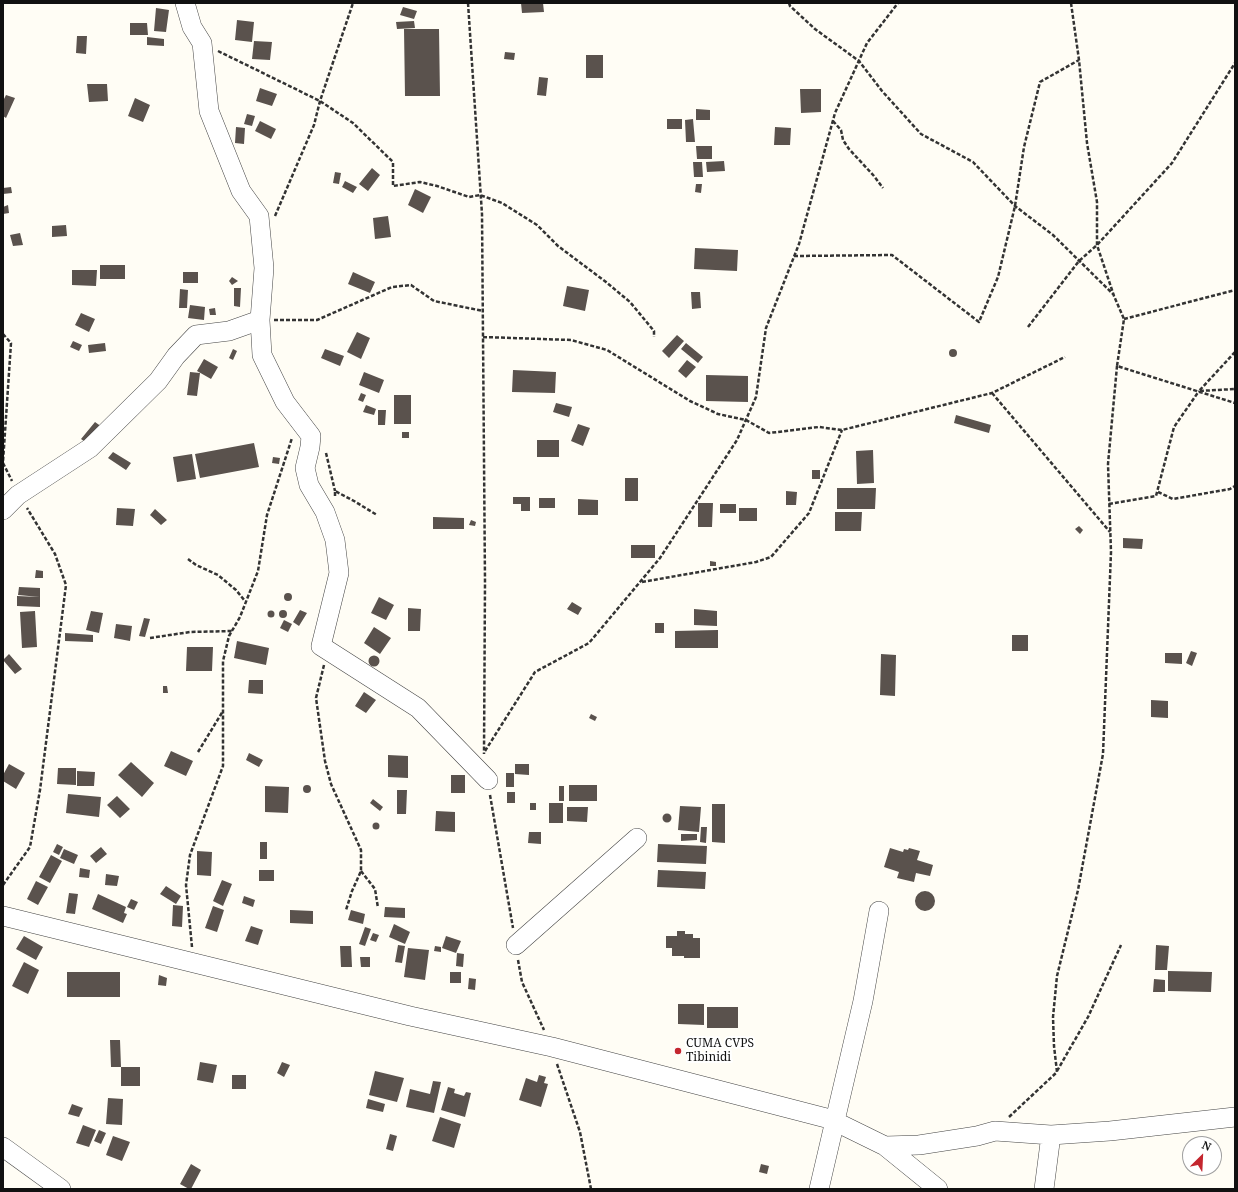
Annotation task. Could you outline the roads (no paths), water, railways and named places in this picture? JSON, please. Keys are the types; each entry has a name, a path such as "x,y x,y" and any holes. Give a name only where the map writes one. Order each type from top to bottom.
{"street":[{"path":"185,3 192,27 202,43 209,111 241,191 259,216 264,268 260,320 262,355 285,402 311,436 305,468 309,485 325,512 335,540 339,573 321,646 418,708 488,780"},
{"path":"3,510 18,495 90,448 158,381 176,356 196,335 230,331 260,320"},
{"path":"516,945 637,838"},
{"path":"819,1189 863,1002 879,911"},
{"path":"3,916 410,1016 552,1047 830,1119 885,1146 938,1189"},
{"path":"885,1146 919,1145 977,1136 995,1131 1051,1135 1110,1131 1235,1117"},
{"path":"1044,1189 1051,1135"},
{"path":"3,1148 61,1189"}],"place":[{"name":"CUMA CVPS Tibinidi","path":"678,1051"}]}
